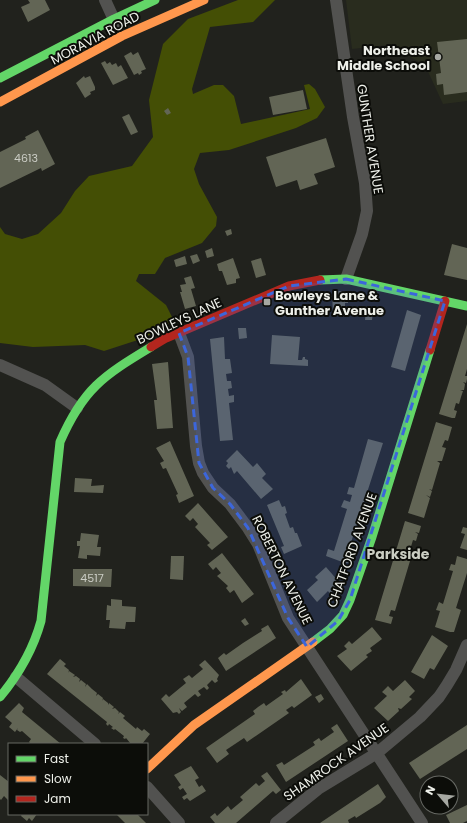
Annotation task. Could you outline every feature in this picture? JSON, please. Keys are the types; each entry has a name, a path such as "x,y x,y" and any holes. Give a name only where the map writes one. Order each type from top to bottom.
{"street":[{"path":"105,0 122,36"},
{"name":"MORAVIA ROAD","path":"0,78 114,19 156,0"},
{"name":"MORAVIA ROAD","path":"0,102 122,36 204,0"},
{"name":"GUNTHER AVENUE","path":"336,0 367,211 362,234 346,279"},
{"name":"BOWLEYS LANE","path":"0,697 16,677 32,649 41,621 57,456 64,430 77,408 95,385 106,375 166,338 289,286 322,280 346,279 467,306"},
{"name":"CHATFORD AVENUE","path":"148,768 199,721 307,647 338,621 350,600 372,537 445,301"},
{"name":"ROBERTON AVENUE","path":"179,333 188,357 196,446 199,463 213,488 230,504 258,544 288,618 422,823"},
{"path":"0,365 46,385 77,408"},
{"name":"SHAMROCK AVENUE","path":"276,823 318,790 377,753 420,717 439,697 456,670 467,645"},
{"path":"16,677 94,743"},
{"path":"148,788 179,823"}],"highlighted area":[{"path":"346,279 445,301 350,600 338,621 307,647 288,618 248,528 230,504 213,488 199,463 188,357 179,333 289,286"}],"shaded area":[{"name":"Northeast Middle School","path":"346,0 467,0 467,101 443,104 425,65 388,45 352,49"}],"green space":[{"path":"238,0 275,0 253,22 210,27 192,89 193,94 214,85 223,85 234,96 241,124 310,109 304,85 309,84 315,89 325,107 317,118 296,128 229,150 200,153 194,169 199,184 217,217 216,226 202,243 165,258 155,274 139,274 136,281 166,305 174,321 144,338 104,351 85,345 33,347 0,343 0,227 5,234 22,239 38,234 61,213 75,191 89,176 132,166 153,137 149,100 163,44 188,19"}],"building":[{"path":"28,0 45,0 50,10 28,22 21,7 30,3"},
{"path":"467,39 467,92 444,95 443,84 437,85 436,74 441,73 437,42"},
{"path":"131,52 133,55 138,52 146,69 141,71 142,73 139,75 138,73 134,75 124,56"},
{"path":"105,61 107,64 110,62 112,65 116,63 118,67 121,65 128,78 113,85 101,63"},
{"path":"84,76 85,78 90,76 95,87 95,90 90,92 91,94 85,98 76,83"},
{"path":"303,90 307,109 273,115 269,97"},
{"path":"168,108 171,113 167,115 164,111"},
{"path":"129,114 138,132 131,135 122,117"},
{"path":"38,130 55,164 42,171 41,168 0,188 0,152 26,139 25,137"},
{"path":"326,138 335,167 314,174 318,184 300,190 297,180 276,187 266,157"},
{"path":"231,229 232,234 227,236 225,231"},
{"path":"452,244 467,248 467,280 444,275"},
{"path":"212,248 214,256 207,258 205,251"},
{"path":"197,254 200,261 193,264 190,256"},
{"path":"185,256 187,264 176,267 174,260"},
{"path":"233,258 240,278 236,279 236,283 227,285 222,271 219,271 217,264"},
{"path":"261,258 266,275 256,278 251,261"},
{"path":"191,276 195,288 191,289 196,306 185,309 180,292 182,292 180,285 186,284 184,278"},
{"path":"332,291 347,291 348,303 345,303 345,313 339,313 339,316 333,316"},
{"path":"366,310 373,311 372,320 365,320"},
{"path":"407,310 421,315 405,371 391,367"},
{"path":"467,324 467,369 465,376 467,376 467,379 466,383 463,382 465,384 464,390 460,390 463,391 459,404 456,403 454,410 457,411 455,418 439,414"},
{"path":"238,328 246,328 247,338 239,339"},
{"path":"272,335 300,337 298,360 302,360 303,357 305,357 305,359 308,360 308,366 270,364"},
{"path":"224,337 225,359 230,359 232,373 226,374 227,381 231,381 232,388 228,389 229,396 234,395 234,402 229,403 233,440 220,441 210,339"},
{"path":"168,362 173,428 157,429 154,400 157,400 152,364"},
{"path":"436,422 452,427 448,441 445,440 442,447 446,448 442,461 437,461 440,463 432,490 429,489 432,491 430,497 426,495 430,498 424,518 408,513"},
{"path":"368,439 383,443 347,555 351,556 349,563 345,563 326,556 328,549 334,551 347,509 341,507 344,500 350,502 352,495 347,494 349,487 354,488"},
{"path":"170,441 194,496 179,503 176,495 178,494 166,468 163,469 160,463 164,461 156,448"},
{"path":"237,450 253,467 257,463 266,474 262,478 273,489 261,499 237,471 234,474 231,467 229,469 226,466 228,463 226,461"},
{"path":"75,478 92,479 91,486 104,485 103,493 74,492"},
{"path":"279,500 282,507 285,506 287,513 285,514 290,528 293,527 295,533 297,533 302,546 284,554 281,547 284,546 267,505"},
{"path":"198,503 228,537 212,550 207,545 210,543 195,527 198,524 193,518 190,521 185,516"},
{"path":"405,521 421,526 419,533 415,532 418,534 416,541 413,540 409,553 413,554 395,611 391,610 389,616 393,617 391,624 375,620"},
{"path":"463,527 467,528 467,550 460,548 465,534 461,533"},
{"path":"81,533 99,535 97,547 101,547 100,556 87,555 87,559 78,558 80,546 77,546 77,541 80,541"},
{"path":"222,553 254,594 242,603 234,590 230,593 226,588 228,586 217,576 221,573 216,567 213,570 208,564"},
{"path":"171,556 184,556 183,580 170,579"},
{"path":"457,556 467,559 467,573 456,608 461,610 454,632 450,632 435,627 440,611 436,610 439,602 443,604 453,571 449,570 451,564 455,565"},
{"path":"326,567 339,582 336,585 339,588 336,590 333,587 330,589 333,592 330,594 328,591 317,602 307,590 318,580 315,577"},
{"path":"73,569 112,569 111,587 73,586"},
{"path":"111,599 122,600 122,606 136,607 135,622 126,622 125,629 109,628 110,620 106,620 107,605 111,606"},
{"path":"245,618 249,624 245,626 241,621"},
{"path":"268,625 276,638 226,671 218,658 224,653 226,655 262,631 261,629"},
{"path":"372,627 382,639 370,648 372,651 366,655 368,657 351,671 337,656 347,649 344,646 349,641 352,644"},
{"path":"432,635 448,646 434,670 430,668 424,679 411,672"},
{"path":"60,659 66,664 64,666 69,670 68,673 69,671 75,675 73,677 76,676 80,679 79,682 81,680 86,684 85,687 87,684 97,693 96,696 98,694 103,698 102,701 103,699 108,703 108,705 109,703 114,707 112,709 115,708 119,712 118,714 120,712 125,716 123,718 136,729 137,727 142,731 144,729 150,734 143,743 130,743 126,738 123,738 124,736 115,729 114,730 111,728 113,727 109,724 108,726 106,724 107,722 47,674"},
{"path":"205,660 219,675 217,679 218,681 215,683 212,680 207,685 209,688 207,690 204,687 198,691 201,695 198,697 195,694 184,703 187,707 182,711 179,708 181,712 179,714 177,712 173,713 161,699 166,694 169,697 186,683 183,679 189,675 192,678 203,669 199,665"},
{"path":"301,679 312,695 294,708 292,706 286,710 289,713 247,742 244,738 226,750 229,754 217,763 206,748 255,714 253,711 264,703 266,706 283,694 281,692 285,690 286,692"},
{"path":"405,680 415,691 409,697 412,699 401,709 398,708 399,711 388,721 374,708 387,696 382,692 388,686 393,691"},
{"path":"321,694 324,699 319,703 315,697"},
{"path":"19,703 24,708 22,712 60,743 30,743 29,742 31,739 22,731 20,732 17,730 18,728 15,732 9,727 12,723 5,717"},
{"path":"337,724 348,741 286,782 276,765 282,762 284,765 315,745 313,742 319,738 321,741 334,732 331,728"},
{"path":"467,725 467,749 426,775 419,775 419,778 409,763"},
{"path":"191,766 199,778 195,780 199,787 202,785 206,791 190,801 187,798 184,800 182,797 187,794 183,788 180,790 178,787 181,785 174,775"},
{"path":"267,772 281,790 276,794 273,791 236,823 215,823 210,817 215,813 217,816 228,806 231,810 243,800 240,797 256,783 259,786 265,781 261,776"},
{"path":"0,775 8,781 8,800 4,796 1,800"},
{"path":"378,784 386,797 380,803 356,818 355,816 348,820 349,823 320,823"},
{"path":"467,805 467,821 463,823 450,823 446,815 459,815 459,809"},
{"path":"36,815 32,821 29,818 27,821 21,816"},
{"path":"117,815 138,815 146,823 125,823"}],"traffic: fast":[{"path":"0,78 114,19 155,0"},
{"path":"320,280 346,279 467,306"},
{"path":"0,697 13,680 30,652 41,621 60,442 77,409 86,396 107,376 151,347"},
{"path":"313,642 330,629 343,615 350,600 372,537 430,350"}],"traffic: slow":[{"path":"0,102 122,36 204,0"},
{"path":"148,768 194,725 313,642"}],"traffic: jam":[{"path":"151,347 166,338 289,286 320,280"},
{"path":"430,350 445,301"}],"place":[{"name":"Northeast Middle School","path":"438,57"},
{"name":"Bowleys Lane & Gunther Avenue","path":"267,302"}],"district":[{"name":"Parkside","path":"398,554"}]}
